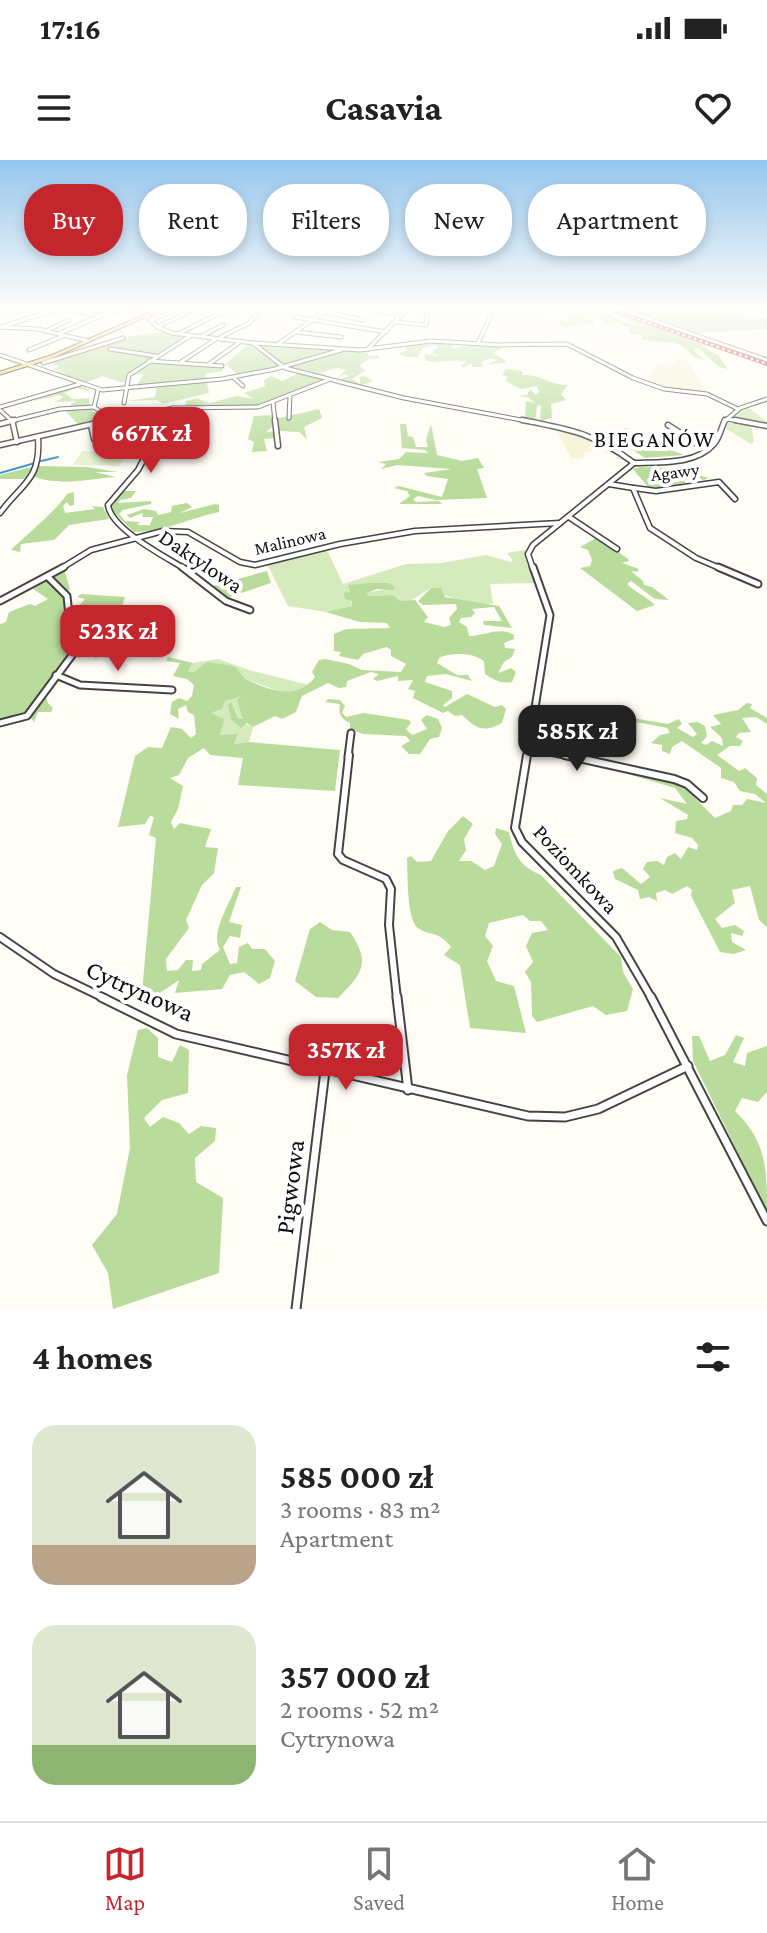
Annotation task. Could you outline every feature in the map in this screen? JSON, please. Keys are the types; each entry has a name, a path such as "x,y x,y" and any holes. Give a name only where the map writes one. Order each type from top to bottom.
{"main road":[{"path":"0,373 43,361"}],"street":[{"path":"16,361 98,390 233,378 305,361"},
{"path":"40,362 45,361"},
{"path":"124,403 129,375 149,361 222,366"},
{"path":"180,363 184,361"},
{"path":"209,365 215,361"},
{"path":"275,361 283,367 404,398 578,431 618,449 634,463 675,460 705,450 715,443 726,419 738,409 767,399"},
{"path":"599,361 664,389 707,394 738,409"},
{"path":"40,362 50,365 41,369"},
{"path":"233,378 243,386"},
{"path":"0,445 173,408 253,408 329,379"},
{"path":"17,442 12,421 0,409 81,384"},
{"path":"94,407 98,390"},
{"path":"289,418 290,395"},
{"path":"273,402 278,446"},
{"path":"0,424 60,409 94,407 112,420"},
{"path":"173,408 174,430"},
{"name":"Daktylowa","path":"148,413 154,440 138,470 108,505 114,520 226,601 250,610"},
{"path":"726,419 767,426"},
{"path":"91,425 94,439"},
{"path":"668,425 705,450"},
{"path":"0,513 39,467 38,438"},
{"name":"Poziomkowa","path":"634,463 533,545 528,554 550,615 515,819 518,836 616,937 629,955 767,1221"},
{"name":"Agawy","path":"609,484 656,491 692,483 721,482 735,499"},
{"path":"633,488 650,528 696,558 758,584"},
{"path":"569,517 617,549"},
{"name":"Malinowa","path":"0,601 48,577 78,556 134,536 183,531 240,562 255,565 340,544 415,531 561,523"},
{"path":"0,723 27,716 73,654 67,596 48,577"},
{"path":"56,675 80,685 172,690"},
{"path":"351,733 338,854 343,860 386,879 391,889 391,951 408,1090"},
{"path":"526,747 674,779 687,784 703,798"},
{"name":"Cytrynowa","path":"0,937 54,974 176,1034 528,1116 565,1117 598,1109 688,1066"},
{"name":"Pigwowa","path":"296,1309 325,1071"}],"shaded area":[{"path":"675,361 687,361 707,394 648,383 656,364 678,366"},
{"path":"555,429 591,437 627,460 617,460 615,454 606,453 603,448 585,452 583,458 572,459"}],"green space":[{"path":"44,361 149,361 223,366 229,361 367,361 359,366 366,370 352,379 360,384 360,377 365,376 373,381 360,386 338,380 350,376 345,374 337,378 346,370 337,368 320,373 330,378 285,367 238,375 227,365 223,371 205,374 209,393 163,404 157,400 127,401 155,397 157,385 137,384 144,374 127,375 124,383 102,376 85,383 55,373 63,369 52,370 59,366"},
{"path":"426,361 484,361 481,362 483,367 472,367 472,363 461,366 467,361"},
{"path":"712,361 722,361 728,369 719,367"},
{"path":"506,369 568,385 561,394 566,400 551,404 552,418 540,421 541,405 537,406 535,422 525,420 526,401 535,403 528,397 517,396 527,395 530,389 536,395 539,392 537,386 521,389 506,381 507,376 502,375"},
{"path":"299,373 325,380 258,406 186,406 186,401 197,398 209,403 237,396 254,399 244,393 265,386 264,380 271,376 282,381"},
{"path":"81,385 93,392 77,388 64,393 73,399 89,398 90,409 106,420 80,427 65,410 71,410 71,404 77,401 54,402 63,398 60,395 33,401"},
{"path":"746,406 767,422 767,425 751,424 754,442 751,444 723,427 728,418"},
{"path":"319,409 322,418 304,427 307,439 299,432 279,431 278,420 274,420 273,426 266,432 276,431 275,438 264,439 267,451 252,452 254,442 248,439 254,416 274,415 275,419"},
{"path":"400,424 406,424 408,436 413,437 416,447 428,447 426,440 431,424 437,455 462,461 478,458 484,468 477,469 487,498 436,500 418,496 413,499 416,502 439,501 442,504 399,504 410,496 407,491 394,488 399,486 442,497 448,479 424,473 452,469 397,465 381,469 386,464 378,462 399,459 406,452 428,453 402,448"},
{"path":"627,428 651,450 669,449 684,455 645,458 607,433"},
{"path":"82,451 128,453 120,466 73,465"},
{"path":"35,466 87,467 118,472 95,472 116,477 74,481 32,476 28,479 0,479 0,475"},
{"path":"670,468 709,478 703,480 685,474 685,483 660,489 648,487 633,469"},
{"path":"122,491 136,491 131,498 118,503 151,501 151,504 123,510 119,514 125,521 140,522 137,525 150,525 153,517 142,517 143,513 130,518 127,515 144,509 156,511 158,515 171,512 172,506 187,503 192,507 180,513 215,504 219,505 219,512 166,527 134,532 112,511 112,505"},
{"path":"74,492 74,505 70,506 67,502 63,506 65,513 95,509 92,506 103,507 109,519 69,525 54,540 21,544 20,552 11,550 67,494"},
{"path":"598,537 629,561 622,563 639,569 638,572 631,571 644,585 652,587 669,600 655,599 631,581 627,584 655,605 637,611 580,568 590,566 592,560 588,550 580,547"},
{"path":"326,548 343,584 406,564 442,563 486,555 511,562 513,560 507,553 525,550 535,583 490,584 493,604 460,600 431,588 410,601 400,601 393,595 368,596 366,593 395,587 349,585 352,606 326,612 288,606 267,564"},
{"path":"64,569 70,589 65,596 70,645 79,645 81,652 69,655 43,688 53,708 51,712 38,712 34,722 26,712 0,725 0,624 6,622 9,612 30,604 35,606 48,599 33,589"},
{"path":"267,571 271,583 224,599 209,587"},
{"path":"389,583 395,587 393,590 377,589 367,593 368,596 393,595 400,601 415,600 428,617 424,622 444,627 451,625 449,618 457,609 456,604 423,605 418,601 431,588 441,588 445,597 499,606 512,628 484,625 483,621 502,621 494,607 472,609 475,613 471,617 461,618 459,622 467,627 469,636 498,631 514,635 514,639 504,643 505,648 515,649 512,657 504,662 498,673 511,668 516,672 512,682 491,678 485,674 484,661 462,654 440,657 437,663 457,675 468,675 472,681 446,674 427,676 425,682 452,691 452,698 443,705 445,707 467,694 495,707 502,705 506,709 502,723 480,728 462,715 455,716 448,711 443,713 413,698 415,691 408,689 413,680 398,681 398,676 377,681 373,679 379,674 371,672 347,681 346,687 339,688 328,683 302,696 296,712 282,719 275,716 253,727 247,723 241,728 231,719 228,705 231,702 238,718 243,719 237,700 241,696 225,701 222,709 211,713 224,719 220,735 238,734 234,744 249,742 340,750 335,791 238,785 243,758 210,755 204,748 188,758 179,775 170,778 183,786 178,809 171,822 174,829 180,823 211,829 205,847 218,848 214,873 202,885 186,920 189,928 166,959 167,971 178,970 186,960 193,960 192,971 201,970 202,964 220,950 219,927 236,887 241,887 229,922 242,925 240,938 230,936 223,947 230,964 237,963 239,947 248,943 252,949 265,949 275,961 270,978 259,984 244,972 230,975 222,989 175,993 179,980 148,1001 142,992 156,838 149,835 154,817 150,816 145,824 118,827 135,756 148,747 162,748 171,727 182,729 191,738 196,734 194,715 188,712 186,705 178,709 179,719 170,714 172,702 179,698 187,701 192,696 194,685 187,679 173,676 180,663 166,661 168,657 193,663 188,671 194,672 207,662 232,666 246,679 283,692 308,684 315,677 312,672 319,660 349,664 362,670 401,672 406,664 391,656 391,650 387,647 363,654 358,660 339,656 341,652 334,651 334,634 346,629 390,628 387,623 360,622 326,612 352,606 352,601 345,599 344,594 345,591 350,593 348,585"},
{"path":"81,594 125,597 122,607 127,619 97,643 111,643 111,651 96,658 87,655 88,634 78,607 85,599 77,597"},
{"path":"218,659 309,685 296,693 281,692 243,678 187,671 193,663"},
{"path":"239,695 241,697 237,700 244,719 238,718 231,703 228,705 236,720 253,727 249,742 233,744 238,735 219,735 210,712 218,711 225,701"},
{"path":"328,699 340,700 345,706 342,713 346,717 364,713 409,720 411,723 406,729 412,735 427,729 421,720 427,715 438,719 442,728 439,737 430,739 420,754 409,754 401,746 410,741 406,736 363,734 350,729 350,723 340,713 340,704 325,702"},
{"path":"747,703 767,718 767,724 756,717 742,718 751,732 739,733 736,737 743,741 740,746 730,746 717,755 739,771 745,768 757,778 756,785 767,794 767,927 759,920 750,886 732,890 735,903 715,919 722,928 735,925 744,931 742,936 731,933 732,942 746,950 734,954 720,952 691,896 692,890 687,886 672,894 665,890 656,893 657,901 649,897 640,899 638,890 615,879 613,871 622,868 641,884 650,877 643,869 647,862 657,861 664,865 667,857 675,853 681,859 688,847 697,850 698,845 692,838 675,833 676,821 687,819 688,815 660,798 687,804 675,788 625,773 624,770 679,782 715,818 731,811 733,805 742,805 747,799 766,803 755,794 740,791 734,782 721,778 721,768 682,741 672,747 670,754 662,751 662,745 651,743 660,735 670,733 667,728 631,721 633,718 668,724 679,719 682,724 677,728 693,737 697,734 688,723 698,722 705,726 707,736 701,743 706,745 712,741 723,746 722,738 710,727 721,724 713,715 738,710"},
{"path":"463,816 473,824 464,839 466,850 459,861 471,861 485,870 494,866 502,844 495,834 496,828 509,832 523,863 541,875 621,957 623,972 633,989 627,1011 606,1015 593,1006 537,1022 532,1016 531,982 525,972 533,962 526,946 532,933 548,930 541,921 530,921 523,915 489,923 485,936 493,946 487,961 496,981 514,986 526,1033 470,1028 460,965 444,955 451,947 438,935 418,928 411,915 407,858 411,856 417,862 431,861 448,831"},
{"path":"320,922 332,930 350,932 362,960 353,982 338,998 316,997 295,981 310,929"},
{"path":"147,1028 158,1038 158,1057 172,1062 180,1045 189,1050 188,1093 162,1100 144,1118 150,1127 163,1117 179,1123 189,1134 201,1126 216,1128 215,1141 195,1158 196,1182 223,1198 219,1273 113,1309 108,1273 92,1245 117,1214 130,1148 127,1075 138,1030"},
{"path":"736,1035 744,1038 733,1062 745,1066 747,1053 767,1046 767,1092 758,1102 742,1098 735,1111 754,1134 763,1157 767,1212 693,1061 692,1036 699,1036 710,1061 725,1055"}],"waterway":[{"path":"41,461 58,457"},
{"path":"0,473 35,463"}],"railway":[{"path":"757,361 767,364"}],"district":[{"name":"BIEGANÓW","path":"655,439"}]}
